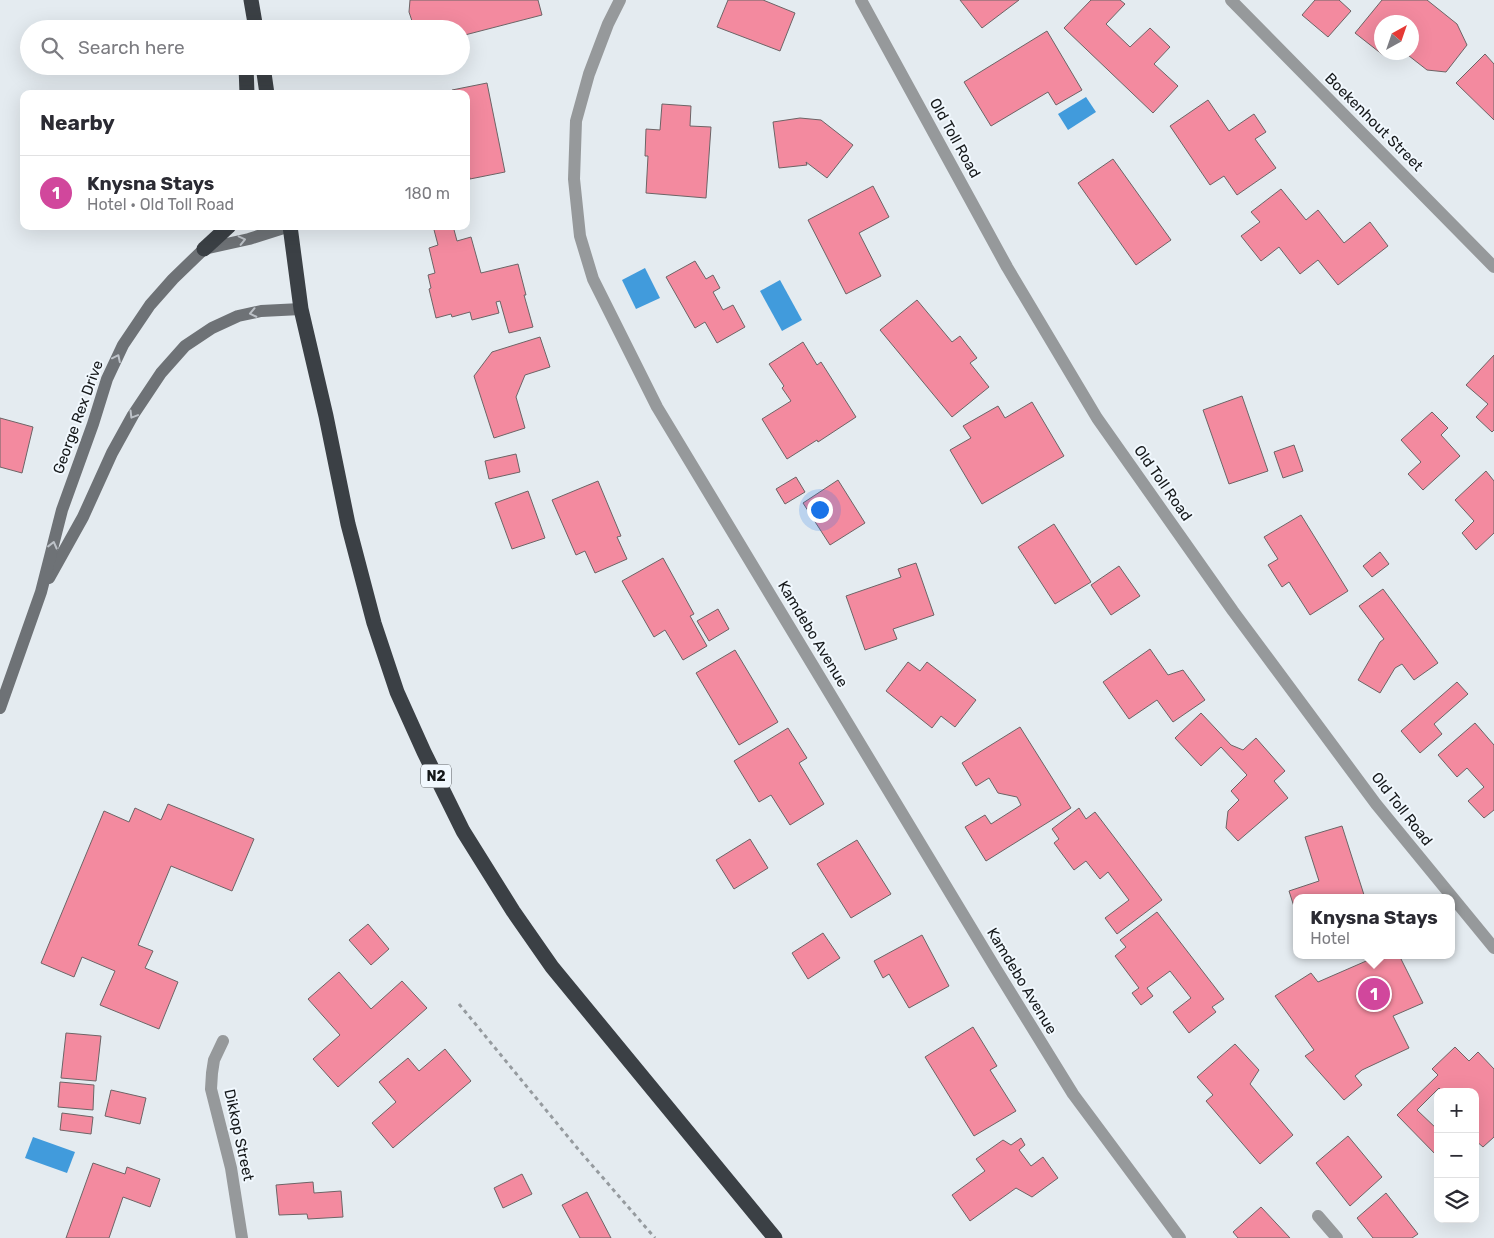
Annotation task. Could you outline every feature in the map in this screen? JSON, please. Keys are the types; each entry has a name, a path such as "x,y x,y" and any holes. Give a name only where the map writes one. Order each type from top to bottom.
{"highway":[{"path":"251,0 254,20"},
{"path":"246,75 247,90"},
{"path":"264,75 266,90"},
{"path":"204,249 225,230"},
{"name":"N2","path":"291,230 301,309 326,416 348,524 374,623 397,692 463,831 552,967 775,1238"}],"street":[{"name":"Kamdebo Avenue","path":"620,0 608,24 589,74 576,121 574,179 580,236 593,279 657,408 1001,978 1073,1094 1180,1238"},
{"name":"Old Toll Road","path":"861,0 1007,267 1097,418 1233,611 1376,804 1450,894"},
{"name":"Boekenhout Street","path":"1231,0 1494,267"},
{"path":"204,249 249,239 277,230"},
{"name":"George Rex Drive","path":"0,708 41,592 62,510 107,379 123,345 150,305 173,278 204,249"},
{"name":"George Rex Drive","path":"41,592 83,517 112,453 133,415 161,373 185,346 212,328 238,316 261,311 301,309"},
{"name":"Old Toll Road","path":"1455,900 1494,948"},
{"name":"Dikkop Street","path":"223,1041 214,1060 211,1089 231,1168 242,1238"},
{"path":"1318,1216 1337,1238"}],"path":[{"path":"459,1004 578,1149 655,1238"}],"water":[{"path":"1086,97 1096,112 1068,130 1058,114"},
{"path":"645,268 660,298 636,309 622,280"},
{"path":"780,280 802,320 782,331 760,291"},
{"path":"33,1137 75,1152 67,1173 25,1158"}],"building":[{"path":"410,0 538,0 542,15 470,34 470,20 412,20 409,12"},
{"path":"728,0 763,0 795,13 780,51 717,27"},
{"path":"960,0 1019,0 982,28"},
{"path":"1091,0 1120,0 1125,4 1106,24 1130,47 1150,28 1170,47 1154,64 1178,86 1153,113 1064,28"},
{"path":"1315,0 1339,0 1351,11 1328,37 1302,15"},
{"path":"1382,0 1427,0 1457,24 1467,45 1446,72 1427,70 1414,60 1419,60 1419,15 1374,15 1374,48 1355,33"},
{"path":"1047,31 1082,90 1056,105 1048,92 991,126 964,82"},
{"path":"1485,54 1494,64 1494,120 1456,83"},
{"path":"487,83 505,172 470,179 470,90 452,90"},
{"path":"1208,100 1229,131 1254,114 1266,132 1255,139 1276,168 1237,195 1224,176 1210,185 1170,126"},
{"path":"662,104 691,106 690,126 711,127 706,198 646,193 648,156 645,156 646,129 660,130"},
{"path":"800,118 821,120 853,145 827,178 806,162 807,165 779,168 773,122"},
{"path":"1113,159 1171,240 1136,265 1078,183"},
{"path":"873,186 889,217 859,233 881,276 846,294 808,220"},
{"path":"1281,189 1306,220 1318,210 1344,243 1370,222 1388,246 1338,285 1318,260 1300,274 1279,247 1261,261 1241,236 1260,222 1251,212"},
{"path":"434,230 454,230 457,241 471,237 481,273 518,264 533,327 509,333 500,301 496,302 499,313 472,320 470,312 452,317 451,314 436,318 429,289 431,288 428,275 435,273 429,248 438,245"},
{"path":"695,261 706,279 713,275 720,288 713,292 723,310 733,305 745,327 717,343 705,322 695,328 666,277"},
{"path":"917,300 952,342 960,336 977,358 970,363 989,387 952,417 880,330"},
{"path":"540,337 550,367 525,375 516,397 525,428 494,438 474,376 492,352"},
{"path":"803,342 817,365 821,362 856,417 818,442 817,440 787,459 762,419 791,401 782,388 784,386 769,364"},
{"path":"1494,355 1494,430 1492,432 1476,417 1488,404 1466,385"},
{"path":"1242,396 1268,471 1229,484 1203,410"},
{"path":"1032,402 1064,456 982,504 950,450 971,438 963,426 998,406 1005,418"},
{"path":"1432,412 1448,428 1441,435 1460,456 1423,490 1408,474 1421,462 1401,440"},
{"path":"0,418 33,427 22,473 0,467"},
{"path":"1294,445 1303,471 1283,478 1274,452"},
{"path":"516,454 520,472 489,479 485,461"},
{"path":"1486,471 1494,481 1494,533 1476,550 1462,533 1474,521 1455,500"},
{"path":"796,477 805,492 785,504 776,489"},
{"path":"838,480 865,523 830,545 803,503"},
{"path":"598,481 621,536 617,537 627,559 595,573 585,551 576,555 552,500"},
{"path":"528,491 545,538 512,549 495,503"},
{"path":"1301,515 1348,591 1310,615 1289,582 1282,587 1268,565 1278,559 1264,537"},
{"path":"1054,524 1091,582 1055,604 1018,547"},
{"path":"1380,552 1389,564 1372,577 1363,566"},
{"path":"663,558 694,614 690,616 707,646 683,660 665,630 654,637 622,581"},
{"path":"916,563 934,615 893,629 897,639 865,650 846,596 901,577 898,569"},
{"path":"1119,566 1140,596 1111,615 1091,585"},
{"path":"1383,589 1438,663 1414,680 1402,664 1395,668 1380,693 1358,680 1380,642 1384,639 1359,606"},
{"path":"718,609 729,629 709,641 697,621"},
{"path":"1150,649 1168,675 1183,670 1205,700 1173,722 1157,700 1129,719 1103,682"},
{"path":"735,650 778,722 739,745 696,673"},
{"path":"908,662 920,671 927,662 976,700 955,727 941,716 932,728 886,691"},
{"path":"1457,682 1468,694 1434,724 1442,734 1420,753 1401,731"},
{"path":"1201,713 1231,745 1243,750 1256,738 1285,771 1274,781 1288,798 1238,841 1226,828 1228,811 1239,800 1231,791 1247,775 1221,747 1201,766 1175,738"},
{"path":"1475,723 1494,745 1494,810 1484,818 1468,801 1484,787 1467,768 1457,777 1438,755"},
{"path":"1020,727 1071,808 986,861 965,827 985,815 991,824 1021,805 1017,797 998,793 989,778 976,786 962,763"},
{"path":"788,728 807,758 799,763 824,804 790,825 771,795 759,802 734,761"},
{"path":"168,804 254,839 232,891 171,866 138,945 153,951 145,968 178,982 159,1029 100,1005 115,971 82,957 74,977 41,963 104,811 129,822 135,808 161,820"},
{"path":"1079,808 1086,819 1095,812 1162,900 1117,934 1105,918 1129,900 1108,872 1100,879 1086,861 1074,870 1054,843 1059,839 1052,829"},
{"path":"1342,826 1364,894 1293,894 1293,904 1289,891 1319,881 1305,837"},
{"path":"750,839 768,868 734,889 716,860"},
{"path":"857,840 891,894 851,918 817,864"},
{"path":"1157,912 1224,999 1212,1007 1216,1012 1189,1033 1173,1012 1191,998 1170,971 1147,988 1153,996 1141,1005 1132,993 1139,988 1115,956 1126,947 1120,940"},
{"path":"368,924 389,949 371,965 349,940"},
{"path":"823,933 840,958 808,979 792,953"},
{"path":"922,935 949,986 909,1008 889,974 883,978 874,961"},
{"path":"1371,959 1401,959 1423,1003 1393,1016 1409,1048 1362,1070 1355,1076 1362,1085 1344,1100 1305,1056 1314,1050 1275,996 1311,973 1318,982"},
{"path":"339,972 371,1009 402,981 427,1008 338,1087 313,1059 340,1035 308,999"},
{"path":"973,1027 997,1066 990,1070 1016,1111 974,1136 925,1057"},
{"path":"66,1033 101,1036 96,1081 61,1078"},
{"path":"1235,1044 1259,1070 1250,1084 1293,1135 1260,1164 1206,1101 1213,1095 1197,1077"},
{"path":"1455,1047 1469,1061 1478,1052 1494,1069 1494,1137 1483,1147 1479,1144 1479,1088 1434,1088 1434,1093 1417,1110 1434,1126 1434,1153 1397,1115 1438,1075 1432,1069"},
{"path":"445,1049 471,1081 393,1148 372,1123 396,1102 379,1082 408,1058 419,1071"},
{"path":"60,1082 94,1085 93,1110 58,1107"},
{"path":"111,1090 146,1098 140,1124 105,1116"},
{"path":"62,1113 93,1117 91,1134 60,1130"},
{"path":"1348,1136 1382,1177 1350,1206 1316,1163"},
{"path":"1021,1138 1025,1145 1019,1150 1031,1166 1043,1157 1058,1178 1032,1197 1016,1188 970,1221 952,1195 985,1171 976,1159 1003,1140 1011,1145"},
{"path":"93,1163 125,1174 127,1167 160,1179 150,1207 123,1197 109,1238 66,1238"},
{"path":"522,1174 532,1194 503,1208 494,1188"},
{"path":"313,1182 314,1193 341,1191 343,1217 308,1219 307,1214 279,1215 276,1185"},
{"path":"587,1192 611,1238 580,1238 562,1205"},
{"path":"1386,1193 1418,1234 1412,1238 1373,1238 1357,1218"},
{"path":"1261,1207 1290,1238 1238,1238 1233,1232"}],"place":[{"name":"Knysna Stays","path":"1374,994"}]}
